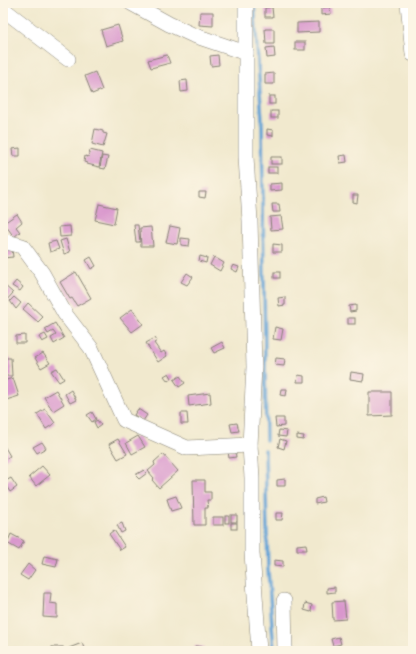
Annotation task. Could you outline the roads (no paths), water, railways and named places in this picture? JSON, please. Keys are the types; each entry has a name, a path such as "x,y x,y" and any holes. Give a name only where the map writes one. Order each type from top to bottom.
{"street":[{"path":"131,3 169,24 193,35 246,53"},
{"path":"246,3 246,157 250,229 254,367 250,445 252,478 252,553 259,651"},
{"path":"408,3 413,54"},
{"path":"3,9 68,59"},
{"path":"3,241 22,246 42,273 65,314 91,348 102,375 124,420 187,448 250,445"},
{"path":"284,601 285,651"}],"waterway":[{"path":"254,3 262,120 266,440"},
{"path":"265,450 268,570 274,651"}]}
